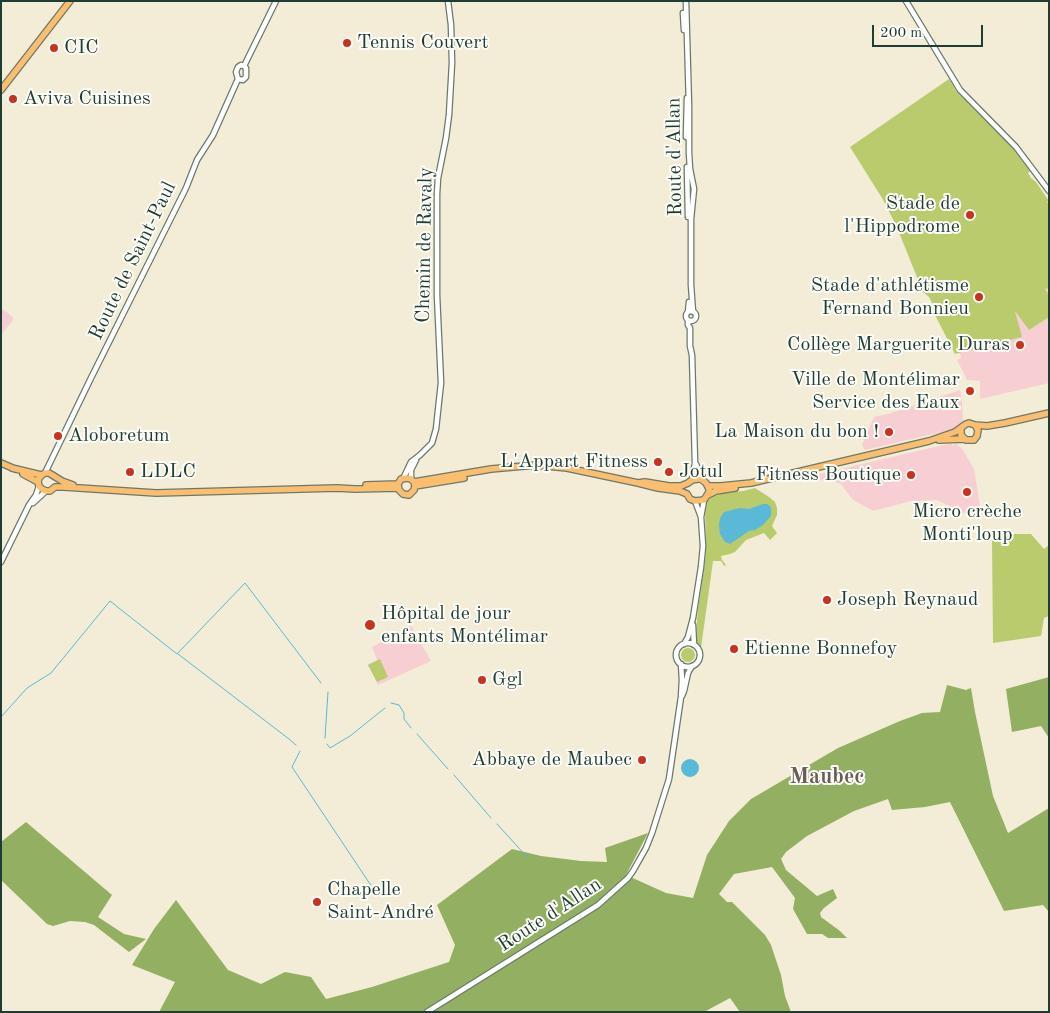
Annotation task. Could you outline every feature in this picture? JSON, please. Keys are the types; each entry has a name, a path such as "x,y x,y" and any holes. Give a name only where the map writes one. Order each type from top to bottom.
{"main road":[{"path":"1,90 70,1"},
{"path":"708,486 750,483 930,441 955,432 966,424 987,426 1049,413"},
{"path":"930,441 964,439 971,441 986,430 1005,423"},
{"path":"975,425 978,430 977,436"},
{"path":"961,428 961,435 964,439"},
{"path":"1,463 39,484 46,491 50,491 55,487 57,482 54,476"},
{"path":"55,487 156,493 337,488 400,483 407,478 413,483 491,470 536,465 581,470 687,494"},
{"path":"12,468 43,474 49,473 68,484 88,488"},
{"path":"39,484 39,478 43,474"},
{"path":"638,483 681,486 701,479 708,486 709,492 706,497"},
{"path":"690,482 686,488 687,494 690,499 695,501 716,491 741,487 750,483"},
{"path":"400,483 401,493 406,495 412,493 413,483"}],"street":[{"path":"244,66 241,65 236,72 238,80 243,80 246,77 244,66 276,1"},
{"name":"Chemin de Ravaly","path":"400,483 409,465 432,443 436,428 440,383 437,194 449,115 452,63 448,1"},
{"name":"Route d'Allan","path":"684,1 690,312"},
{"path":"906,1 960,90 1016,146 1049,192"},
{"name":"Route de Saint-Paul","path":"43,474 54,456 186,188 197,160 213,135 238,80"},
{"path":"690,321 696,317 695,314 690,312 686,316 690,321 695,463 690,482"},
{"name":"Route de Saint-Paul","path":"54,456 52,467 54,476"},
{"path":"413,483 413,464 416,458"},
{"path":"695,463 701,479"},
{"path":"1,562 36,495 39,484"},
{"path":"25,514 33,503 46,491"},
{"path":"701,517 706,497"},
{"path":"684,644 694,645 699,650 700,657 697,663 692,666 687,667 680,664 676,654 688,637 693,618 703,546 701,517 695,501"},
{"path":"693,618 694,645"},
{"name":"Route d'Allan","path":"427,1012 598,905 628,878 646,848 664,798 672,762 681,697 682,680 680,664"},
{"name":"Route d'Allan","path":"681,697 684,692 688,672 692,666"}],"shaded area":[{"name":"Collège Marguerite Duras","path":"1048,287 1049,383 980,399 980,381 967,380 957,360 961,358 960,353 1021,337 1015,310"},
{"path":"1,308 13,317 13,320 1,335"},
{"path":"960,390 963,420 955,429 865,450 862,445 874,417"},
{"path":"952,443 952,446 956,443 963,450 974,469 982,518 964,513 937,500 911,501 873,511 853,500 841,484 826,479 819,480 819,474"},
{"path":"411,626 431,661 378,685 368,664 377,660 372,647"}],"green space":[{"name":"Stade de l'Hippodrome","path":"949,79 957,92 1012,147 1030,171 1028,173 1031,178 1049,201 1047,202 1049,204 1049,288 1045,289 1049,295 1049,317 1029,330 1015,311 1022,337 955,354 934,313 929,297 923,292 896,225 882,198 850,147"},
{"path":"755,488 775,502 777,515 772,526 777,533 770,540 764,533 746,540 735,552 721,556 726,565 724,566 721,561 713,561 701,648 696,641 696,634 705,562 706,502 713,496 723,493"},
{"path":"999,534 1031,534 1044,549 1049,545 1049,616 1044,618 1041,636 993,643 992,541"},
{"path":"685,648 691,648 695,655 691,662 685,662 681,658 681,652"},
{"path":"380,659 388,677 377,682 368,665"},
{"path":"1049,677 1049,738 1041,726 1012,732 1006,689"},
{"path":"947,685 966,690 971,688 993,796 1008,833 1049,808 1049,912 1043,905 1004,911 950,802 925,807 892,810 888,799 854,811 807,836 786,852 781,859 786,870 817,896 833,889 837,898 824,908 820,913 821,917 847,938 828,938 822,934 807,934 793,909 795,898 772,867 734,874 719,894 727,902 732,902 765,935 771,945 791,1012 740,1012 730,998 704,1012 159,1012 175,982 132,965 154,929 176,900 228,970 261,984 285,972 311,977 326,999 372,987 449,962 455,945 437,905 512,849 541,856 607,862 605,848 648,833 626,875 666,893 693,898 707,855 729,821 751,799 838,748 922,713 940,712"},
{"path":"26,822 112,895 98,917 124,934 146,939 129,952 94,925 70,921 53,926 47,924 1,880 1,842"}],"water":[{"path":"763,504 771,507 771,516 763,525 749,531 730,544 725,542 720,534 719,525 720,518 724,512 740,508 749,509"},
{"path":"686,759 694,759 699,764 697,775 686,777 681,772 681,764"}],"waterway":[{"path":"1,717 27,688 51,673 110,601 177,654 245,583 321,683"},
{"path":"178,654 296,745"},
{"path":"325,738 328,692"},
{"path":"391,703 399,705 404,713 404,719 411,728"},
{"path":"327,744 330,748 350,736 385,708"},
{"path":"417,734 448,769"},
{"path":"300,751 292,767 378,896"},
{"path":"454,775 491,818"},
{"path":"497,824 528,858"}],"place":[{"name":"Tennis Couvert","path":"347,43"},
{"name":"CIC","path":"54,48"},
{"name":"Aviva Cuisines","path":"13,99"},
{"name":"Stade de l'Hippodrome","path":"970,215"},
{"name":"Stade d'athlétisme Fernand Bonnieu","path":"979,297"},
{"name":"Collège Marguerite Duras","path":"1020,345"},
{"name":"Ville de Montélimar Service des Eaux","path":"970,391"},
{"name":"La Maison du bon !","path":"889,432"},
{"name":"Aloboretum","path":"58,436"},
{"name":"L'Appart Fitness","path":"658,462"},
{"name":"LDLC","path":"130,472"},
{"name":"Jotul","path":"669,472"},
{"name":"Fitness Boutique","path":"911,475"},
{"name":"Micro crèche Monti'loup","path":"967,492"},
{"name":"Joseph Reynaud","path":"827,600"},
{"name":"Hôpital de jour enfants Montélimar","path":"370,625"},
{"name":"Etienne Bonnefoy","path":"734,649"},
{"name":"Ggl","path":"482,680"},
{"name":"Abbaye de Maubec","path":"642,760"},
{"name":"Chapelle Saint-André","path":"317,902"}],"district":[{"name":"Maubec","path":"827,777"}]}
